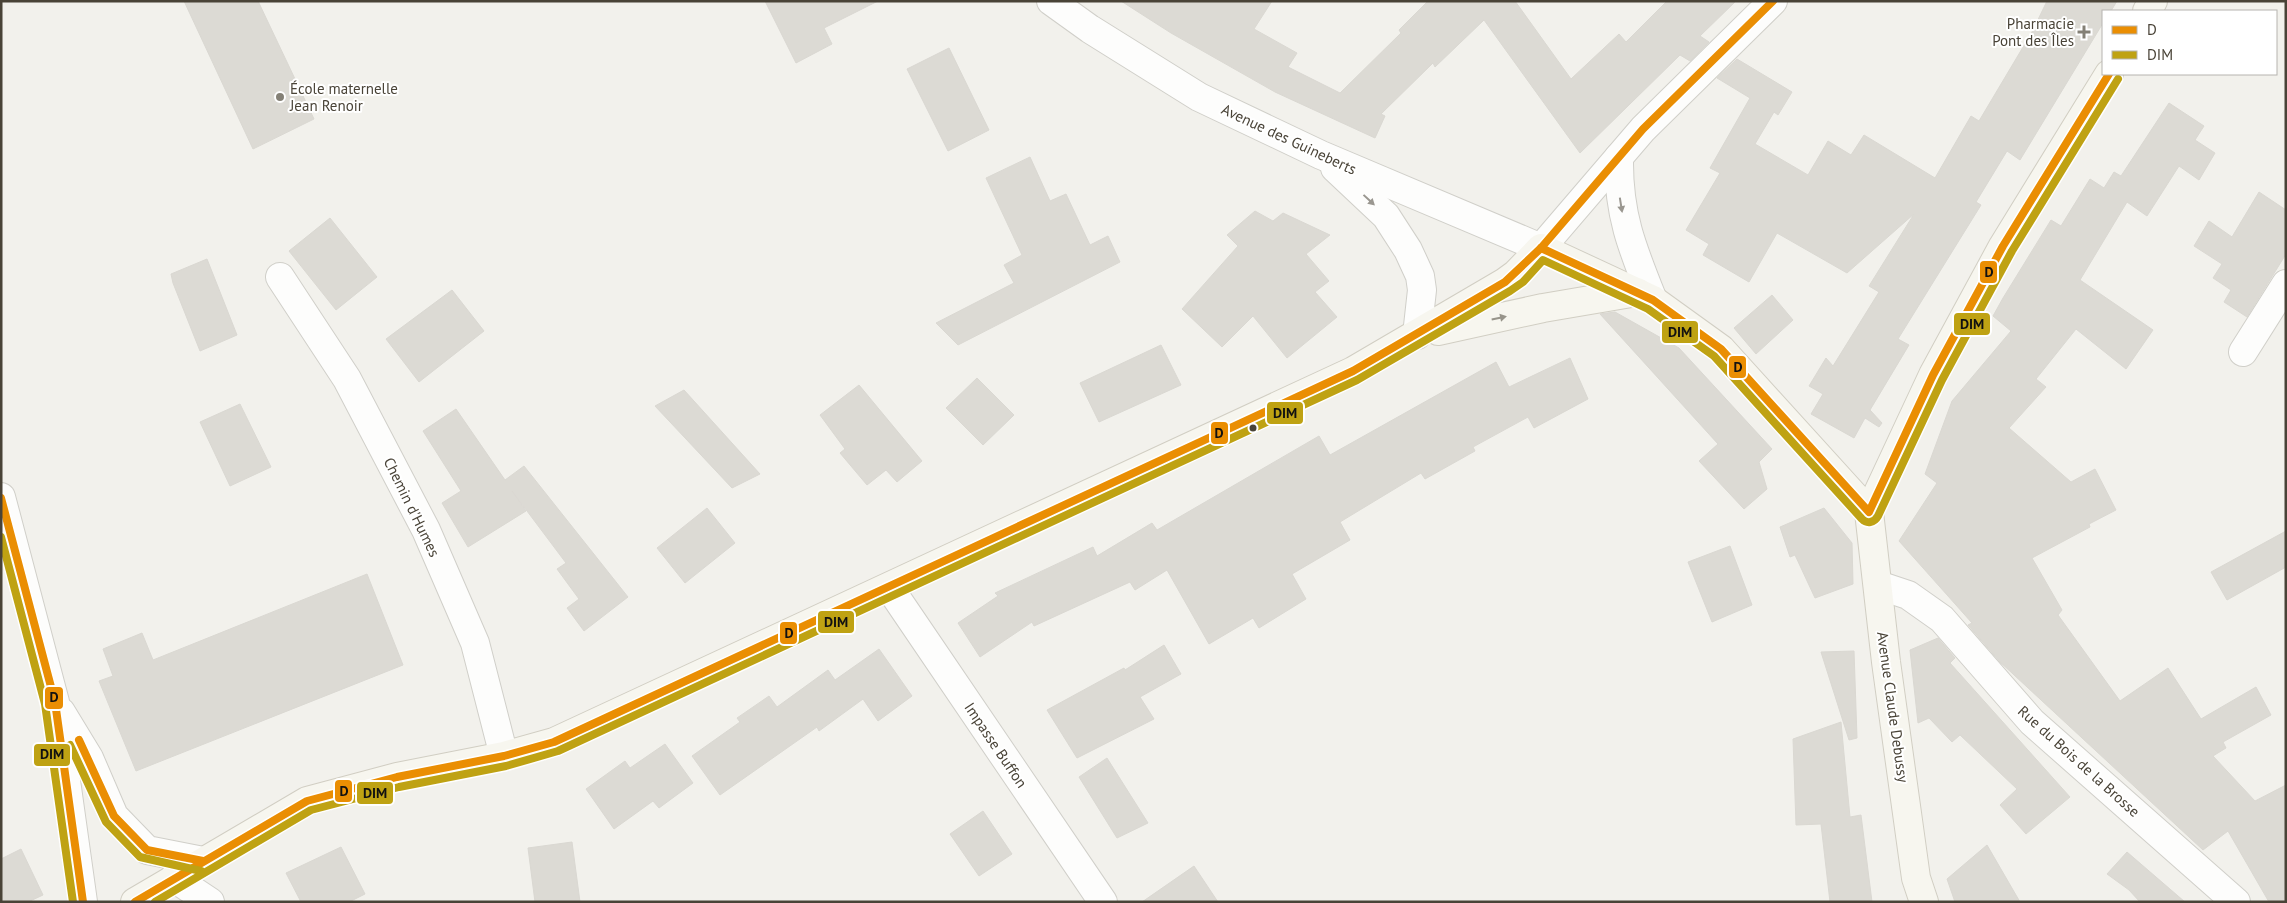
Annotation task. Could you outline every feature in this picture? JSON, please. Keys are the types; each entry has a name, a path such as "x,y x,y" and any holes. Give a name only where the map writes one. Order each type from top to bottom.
{"main road":[{"path":"135,902 307,801 397,777 504,756 554,742 889,587 1353,371 1505,282 1516,274 1541,248 1645,296 1722,349 1870,512 1933,375 2003,246 2108,75"},
{"path":"1417,335 1543,308 1645,296"},
{"name":"Avenue Claude Debussy","path":"1870,512 1886,662 1916,878 1924,902"}],"street":[{"name":"Avenue des Guineberts","path":"1051,1 1090,29 1199,97 1321,155 1541,248"},
{"path":"1541,248 1643,129 1773,1"},
{"path":"1321,155 1386,216 1408,250 1420,276 1422,290 1417,335"},
{"path":"1619,157 1618,188 1624,222 1645,296"},
{"name":"Chemin d'Humes","path":"280,277 347,379 426,530 475,643 504,756"},
{"path":"2243,352 2286,284"},
{"path":"1,497 55,702 83,902"},
{"name":"Rue du Bois de la Brosse","path":"1878,585 1908,595 1942,620 2032,722 2236,902"},
{"name":"Impasse Buffon","path":"889,587 1103,902"},
{"path":"55,702 89,758 114,816 147,850 203,861"},
{"path":"174,878 210,902"}],"building":[{"path":"184,1 258,1 314,119 253,149"},
{"path":"765,1 878,1 824,28 832,44 796,63"},
{"path":"1121,1 1272,1 1254,29 1297,53 1288,67 1340,93 1401,33 1399,30 1428,1 1515,1 1571,79 1619,34 1626,42 1667,1 1736,1 1700,36 1709,42 1690,61 1680,55 1580,153 1484,20 1435,67 1433,63 1381,114 1385,116 1375,138 1275,92 1171,33"},
{"path":"2047,1 2117,1 2112,10 2102,10 2102,25 2020,160 2007,151 1976,202 1981,205 1898,339 1909,345 1870,410 1882,423 1879,427 1865,418 1854,438 1811,414 1823,394 1809,386 1826,358 1833,366 1879,292 1869,286 1914,214 1847,273 1777,233 1749,282 1703,255 1709,244 1686,230 1720,173 1710,168 1750,98 1717,78 1737,59 1792,92 1778,115 1774,112 1755,144 1808,175 1828,141 1851,155 1864,135 1935,178 1971,116 1979,121 2032,32"},
{"path":"949,48 989,130 948,151 907,69"},
{"path":"2169,103 2204,126 2195,140 2215,153 2199,180 2179,166 2147,216 2127,202 2080,280 2153,330 2126,369 2076,329 2036,379 2046,387 2009,428 2071,482 2095,469 2116,510 2089,524 2090,527 2032,558 2062,610 2058,615 2120,701 2168,668 2201,719 2256,687 2271,715 2223,742 2226,748 2213,756 2255,801 2286,785 2286,902 2269,902 2228,831 2203,850 2000,662 1968,625 1972,623 1899,541 1937,483 1925,474 1952,401 2011,331 1993,316 2051,220 2061,226 2090,179 2104,188 2114,172 2121,176"},
{"path":"1030,157 1050,201 1066,194 1090,245 1108,236 1120,262 958,345 936,323 1014,283 1004,265 1022,255 986,178"},
{"path":"2259,192 2286,210 2286,254 2247,317 2224,302 2231,290 2213,278 2222,264 2194,246 2209,221 2232,237"},
{"path":"1255,211 1273,221 1283,213 1330,235 1306,254 1329,281 1315,292 1337,317 1287,358 1253,316 1222,347 1182,309 1238,246 1227,235"},
{"path":"330,218 377,277 336,310 289,251"},
{"path":"207,259 237,335 200,351 171,274"},
{"path":"452,290 484,331 419,382 386,339"},
{"path":"1772,295 1793,320 1756,354 1734,328"},
{"path":"1615,312 1679,348 1772,449 1759,462 1767,489 1744,509 1699,461 1718,444 1600,314"},
{"path":"1161,345 1181,385 1099,422 1080,383"},
{"path":"1570,358 1588,399 1534,428 1528,417 1473,447 1475,451 1425,479 1421,473 1340,522 1350,540 1292,574 1306,599 1259,628 1253,618 1209,644 1167,570 1135,590 1130,582 1034,626 1032,622 980,657 958,623 998,596 995,593 1093,547 1097,556 1152,523 1157,530 1319,436 1330,455 1496,362 1509,387"},
{"path":"977,378 1014,415 983,445 946,408"},
{"path":"859,385 922,461 897,482 886,470 867,485 840,453 845,449 820,415"},
{"path":"684,390 760,474 732,488 655,406"},
{"path":"240,404 271,467 230,486 200,422"},
{"path":"456,409 505,480 524,466 628,597 584,631 567,608 579,599 557,569 566,563 512,491 526,511 468,547 442,503 461,491 423,431"},
{"path":"707,508 735,543 685,583 657,548"},
{"path":"1824,508 1852,543 1853,584 1815,598 1795,555 1790,557 1780,527"},
{"path":"2286,531 2286,567 2227,600 2211,572"},
{"path":"1730,546 1752,605 1712,622 1688,562"},
{"path":"367,574 403,665 136,771 99,681 113,676 103,649 142,633 153,660"},
{"path":"1938,638 1955,658 1950,663 2070,797 2026,834 2000,805 2017,789 1960,735 1952,742 1929,718 1918,723 1910,650"},
{"path":"1164,645 1181,674 1140,697 1154,719 1077,758 1047,710 1124,668 1125,670"},
{"path":"879,649 912,696 878,721 863,699 819,731 817,727 720,795 692,756 740,722 737,718 769,696 777,707 828,670 835,680"},
{"path":"1854,651 1857,738 1849,740 1821,652"},
{"path":"1841,722 1850,817 1861,815 1872,902 1830,902 1821,824 1796,825 1793,739"},
{"path":"665,744 693,783 659,808 653,801 614,829 586,789 625,761 630,768"},
{"path":"1107,758 1148,823 1117,838 1079,777"},
{"path":"983,811 1012,854 979,876 950,834"},
{"path":"572,842 580,902 535,902 528,848"},
{"path":"1987,845 2020,902 1955,902 1947,879"},
{"path":"341,847 365,894 349,902 301,902 286,873"},
{"path":"21,849 43,895 28,902 1,902 1,859"},
{"path":"2127,852 2185,902 2140,902 2129,890 2107,874"},
{"path":"1194,866 1218,902 1142,902"}],"transit line":[{"name":"D","path":"135,902 307,801 397,777 504,756 554,742 1353,371 1505,282 1541,248 1643,129 1773,1"},
{"name":"D","path":"1541,248 1653,300 1721,349 1869,512 1933,375 2003,246 2108,75"},
{"name":"DIM","path":"155,902 311,810 399,787 506,766 558,751 1357,380 1510,291 1523,282 1543,260 1648,309 1714,356 1862,519 1870,522 1878,516 1942,380 2012,251 2118,79"},
{"name":"D","path":"1,498 55,702 83,902"},
{"name":"DIM","path":"1,537 45,704 73,902"},
{"name":"D","path":"79,740 114,816 147,850 203,861"},
{"name":"DIM","path":"70,745 106,822 140,857 201,871"}],"place":[{"name":"Pharmacie Pont des Îles","path":"2084,32"},
{"name":"École maternelle Jean Renoir","path":"280,97"}]}
